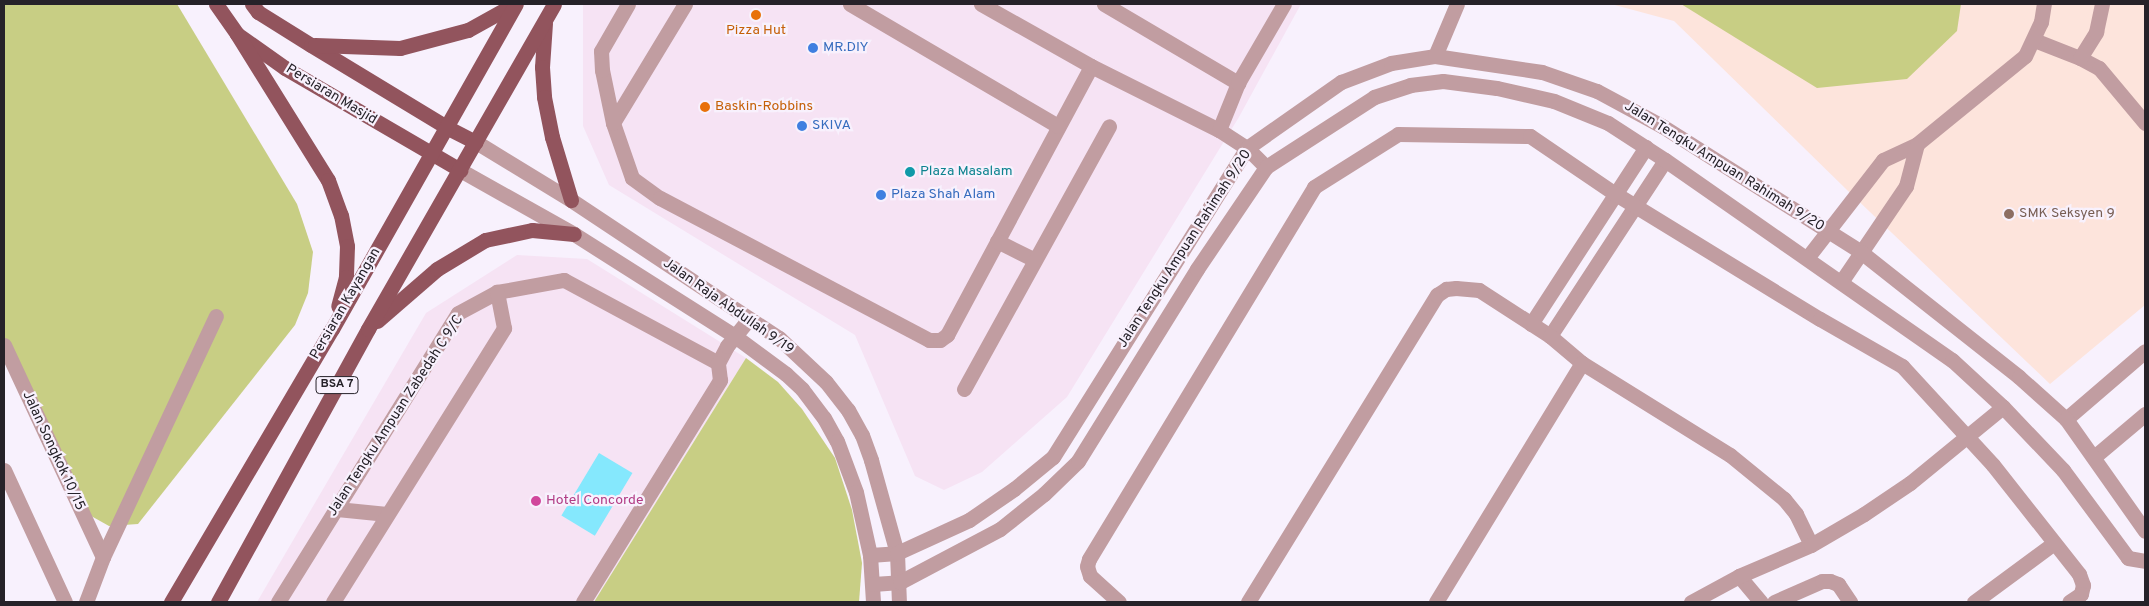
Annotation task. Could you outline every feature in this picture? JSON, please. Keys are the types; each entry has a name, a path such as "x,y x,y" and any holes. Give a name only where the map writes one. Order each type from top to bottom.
{"main road":[{"name":"Persiaran Masjid","path":"216,4 237,34 285,68 460,170"},
{"path":"252,4 258,12 311,45 448,128 476,142"},
{"path":"311,45 400,48 468,30 516,4"},
{"name":"Persiaran Kayangan","path":"170,602 332,329 448,128 516,4"},
{"name":"BSA 7","path":"218,602 368,329 554,4"},
{"path":"545,18 542,67 544,96 552,136 571,200"},
{"path":"237,34 328,180 340,215 346,246 346,277 332,329"},
{"path":"368,329 438,269 485,240 532,230 574,234"}],"street":[{"path":"628,4 601,50 602,70 613,123 632,178 660,198 929,340 940,340 947,335 1091,66"},
{"path":"613,123 685,4"},
{"path":"850,4 1058,126"},
{"path":"981,4 1091,66 1219,130 1247,148 1266,167"},
{"path":"1104,4 1238,82"},
{"path":"1219,130 1238,82 1284,4"},
{"path":"1435,56 1457,4"},
{"path":"1807,258 1883,160 1917,144 2025,56 2041,22 2044,4"},
{"path":"2080,58 2096,32 2102,4"},
{"path":"2034,40 2080,58 2099,68 2145,123"},
{"name":"Jalan Tengku Ampuan Rahimah 9/20","path":"870,555 897,553 968,520 1014,489 1053,457 1247,148 1340,82 1391,63 1435,56 1542,72 1597,91 1662,126 1861,252 2066,419 2145,531"},
{"name":"Jalan Tengku Ampuan Rahimah 9/20","path":"873,584 900,582 1000,529 1044,494 1078,461 1197,269 1266,167 1374,97 1410,84 1443,82 1497,88 1554,101 1608,122 1646,147 1952,360 2003,407 2063,470 2128,558 2145,561"},
{"path":"964,390 1109,126"},
{"path":"1119,602 1090,576 1087,566 1089,560 1314,187 1398,134 1530,136 1614,194 1820,319 1902,366 1993,465 2079,574 2083,585 2081,594 2069,602"},
{"name":"Jalan Raja Abdullah 9/19","path":"476,142 571,200 779,338 805,361 848,410 862,435 897,553 900,582 899,602"},
{"path":"1841,282 1906,186 1917,144"},
{"path":"1532,324 1646,147"},
{"path":"1550,336 1665,160"},
{"name":"Jalan Raja Abdullah 9/19","path":"460,170 574,234 736,337 786,374 824,418 836,441 856,492 870,555 873,584 872,602"},
{"path":"996,241 1035,260"},
{"name":"Jalan Tengku Ampuan Zabedah C 9/C","path":"278,602 458,313 497,292 564,280 718,363"},
{"path":"1248,602 1437,295 1446,290 1456,288 1479,290 1550,336 1582,363 1730,455 1784,499 1796,514 1811,544"},
{"path":"333,602 504,328 497,292"},
{"path":"86,602 103,557 216,316"},
{"path":"583,602 720,380 718,363 727,346 749,319"},
{"name":"Jalan Songkok 10/15","path":"4,345 103,557"},
{"path":"2066,419 2145,351"},
{"path":"1436,602 1582,363"},
{"path":"1691,602 1739,576 1811,544 1864,514 1910,483 2003,407"},
{"path":"2094,457 2145,414"},
{"path":"4,470 65,602"},
{"path":"337,509 387,514"},
{"path":"1974,602 2054,543"},
{"path":"1739,576 1761,602"},
{"path":"1774,602 1822,581 1838,584 1850,602"}],"shaded area":[{"path":"583,4 1301,4 1239,117 1067,397 982,472 944,490 915,476 855,335 609,185 583,126"},
{"name":"SMK Seksyen 9","path":"1611,4 2145,4 2145,305 2050,384 1674,21"},
{"path":"517,255 587,259 746,358 594,602 257,602 426,313"}],"green space":[{"path":"4,4 177,4 297,204 313,252 308,293 295,325 138,524 109,526 84,512 4,348"},
{"path":"1681,4 1961,4 1957,31 1907,79 1817,88"},
{"path":"746,358 778,382 802,409 835,458 852,510 862,563 859,602 594,602"}],"water":[{"path":"599,453 632,473 595,536 561,516"}],"place":[{"name":"Pizza Hut","path":"756,15"},
{"name":"MR.DIY","path":"813,48"},
{"name":"Baskin-Robbins","path":"705,107"},
{"name":"SKIVA","path":"802,126"},
{"name":"Plaza Masalam","path":"910,172"},
{"name":"Plaza Shah Alam","path":"881,195"},
{"name":"SMK Seksyen 9","path":"2009,214"},
{"name":"Hotel Concorde","path":"536,501"}]}
